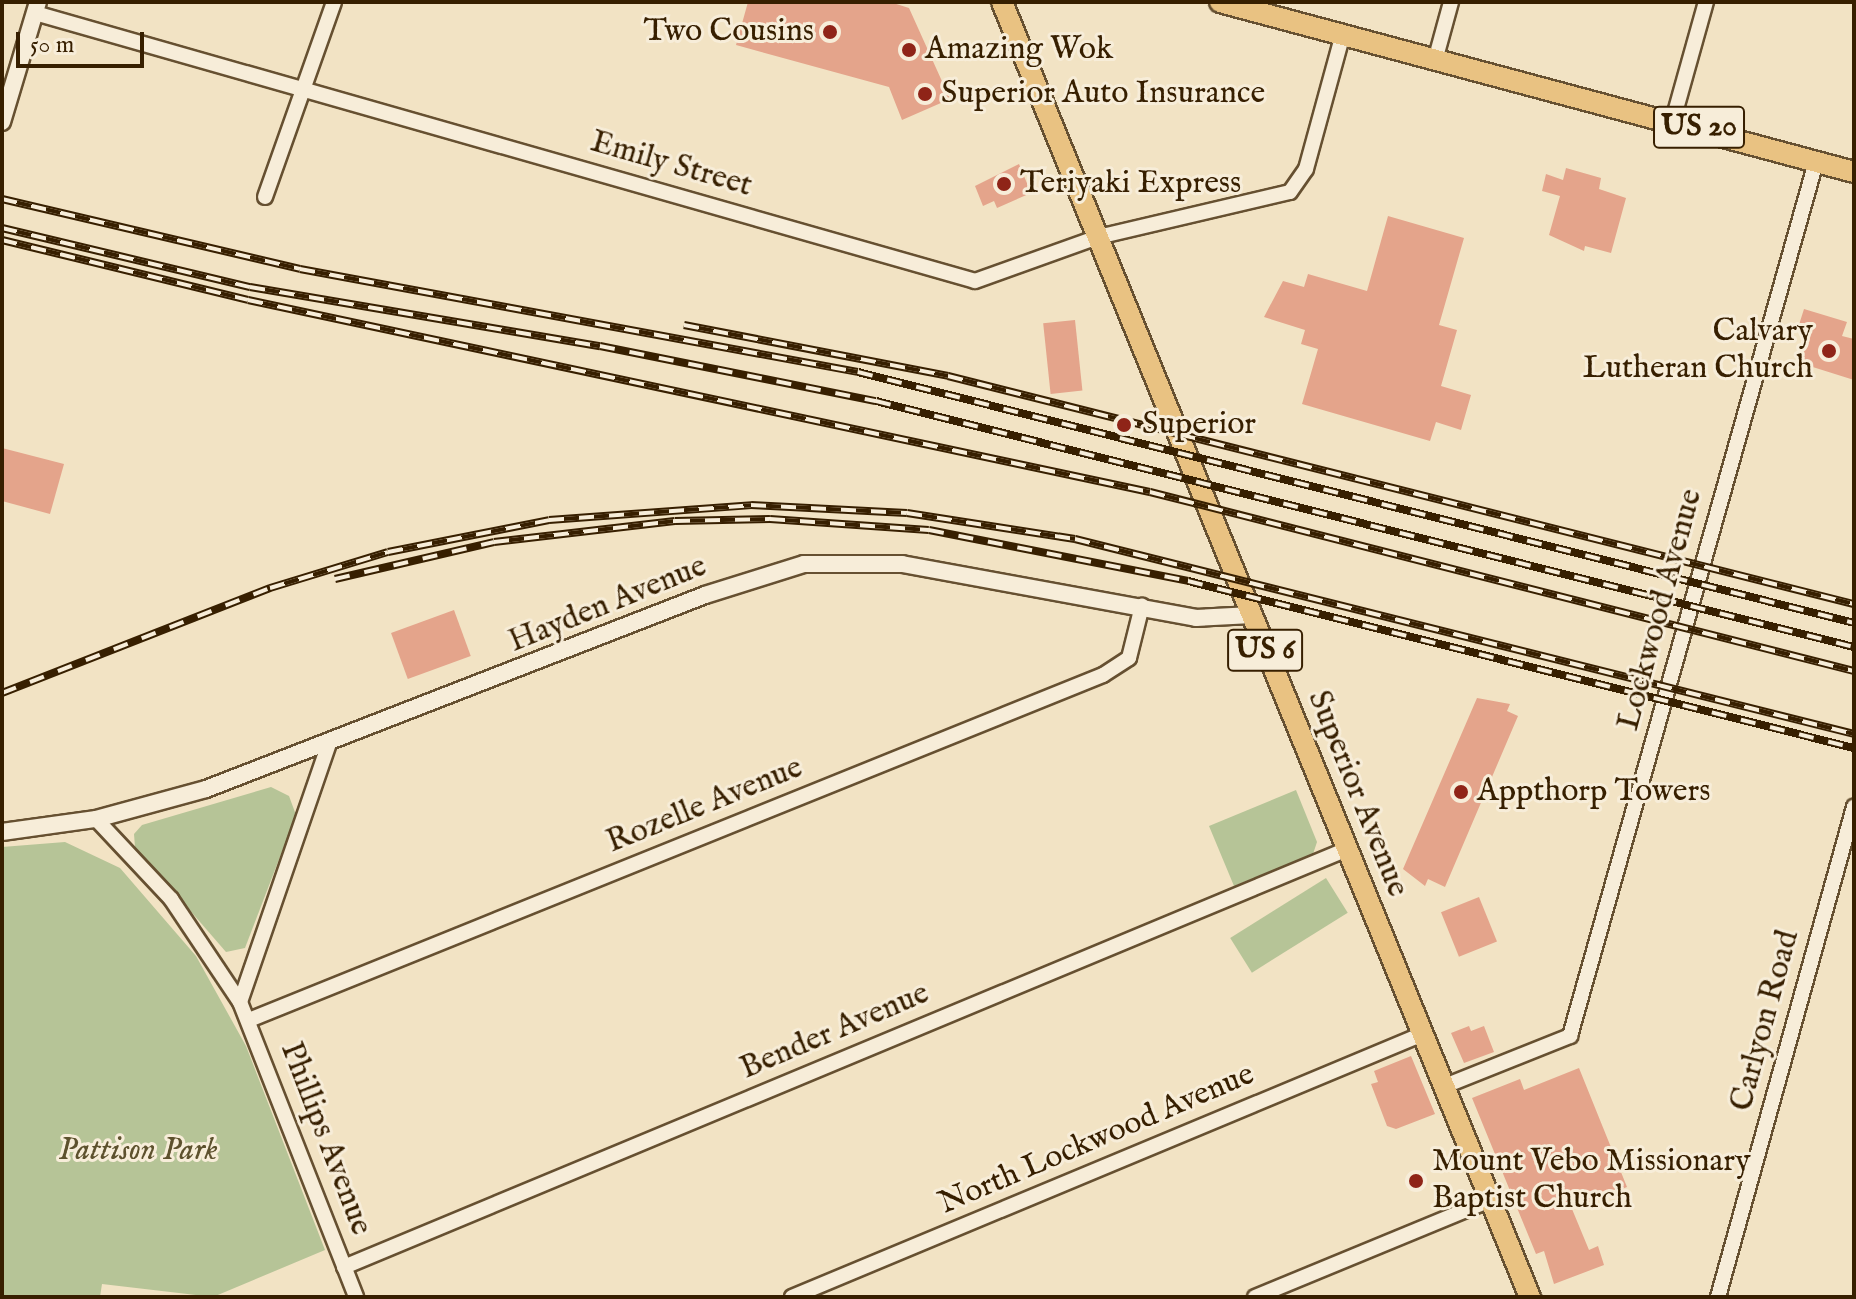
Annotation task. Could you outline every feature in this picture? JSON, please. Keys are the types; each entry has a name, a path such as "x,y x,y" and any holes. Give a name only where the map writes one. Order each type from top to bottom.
{"main road":[{"name":"Superior Avenue","path":"1002,2 1530,1297"},
{"name":"US 20","path":"1225,3 1673,120 1854,172"}],"street":[{"path":"265,197 334,2"},
{"path":"1436,57 1451,2"},
{"path":"1673,120 1706,2"},
{"path":"2,122 37,8"},
{"name":"Emily Street","path":"37,8 304,90 975,281 1098,237 1290,192 1306,169 1343,34"},
{"name":"Lockwood Avenue","path":"1445,1086 1570,1036 1816,162"},
{"name":"Hayden Avenue","path":"2,832 96,819 328,746 705,595 804,564 902,564 1204,619 1252,615"},
{"name":"Rozelle Avenue","path":"249,1020 1103,675 1129,658 1142,606"},
{"path":"240,1002 328,746"},
{"name":"Carlyon Road","path":"1718,1297 1854,807"},
{"name":"Phillips Avenue","path":"96,819 171,899 240,1002 356,1297"},
{"name":"Bender Avenue","path":"344,1267 1347,849"},
{"name":"North Lockwood Avenue","path":"792,1297 1423,1034"},
{"path":"1255,1297 1490,1200"}],"green space":[{"path":"271,787 289,796 296,815 245,948 226,952 135,847 134,834 142,825"},
{"path":"1296,790 1317,842 1313,854 1234,886 1209,826"},
{"name":"Pattison Park","path":"65,842 120,868 196,956 246,1046 325,1250 213,1297 102,1284 100,1297 2,1297 2,847"},
{"path":"1326,878 1348,913 1252,973 1230,938"}],"building":[{"path":"748,2 890,2 909,8 950,99 902,120 889,87 736,45"},
{"name":"Teriyaki Express","path":"1019,164 1031,193 997,208 994,201 983,206 975,186"},
{"path":"1566,168 1601,178 1599,189 1626,198 1611,253 1585,246 1584,251 1549,235 1560,196 1542,191 1546,174 1563,180"},
{"path":"1388,216 1464,238 1439,325 1457,330 1441,386 1471,395 1461,430 1436,422 1430,441 1302,404 1318,349 1301,344 1305,330 1264,317 1283,281 1304,287 1308,274 1367,291"},
{"name":"Calvary Lutheran Church","path":"1804,309 1847,322 1842,336 1854,339 1854,380 1800,363 1809,335 1797,331"},
{"path":"1075,320 1082,391 1051,394 1043,323"},
{"path":"2,448 64,464 50,514 2,501"},
{"path":"454,610 471,656 408,679 391,633"},
{"name":"Appthorp Towers","path":"1477,698 1510,704 1507,711 1518,716 1445,887 1428,879 1425,886 1403,869"},
{"path":"1479,897 1497,942 1459,957 1441,912"},
{"path":"1469,1026 1471,1031 1484,1026 1494,1052 1464,1063 1451,1033"},
{"path":"1411,1056 1435,1114 1396,1129 1387,1126 1371,1084 1378,1082 1374,1071"},
{"path":"1579,1068 1627,1187 1572,1209 1589,1250 1598,1246 1604,1265 1554,1284 1544,1251 1536,1254 1472,1098 1520,1079 1524,1090"}],"railway":[{"path":"2,199 300,269 858,372 1854,623"},
{"path":"2,228 250,287 600,346 876,401 1854,647"},
{"path":"2,240 248,300 1150,492 1854,671"},
{"path":"684,325 948,376 1854,604"},
{"path":"2,693 270,588 388,552 549,520 751,505 907,513 1075,539 1854,734"},
{"path":"335,579 494,542 675,521 770,519 929,530 1188,581 1854,748"}],"place":[{"name":"Two Cousins","path":"830,32"},
{"name":"Amazing Wok","path":"909,50"},
{"name":"Superior Auto Insurance","path":"925,94"},
{"name":"Teriyaki Express","path":"1004,184"},
{"name":"Calvary Lutheran Church","path":"1829,351"},
{"name":"Superior","path":"1124,425"},
{"name":"Appthorp Towers","path":"1461,792"},
{"name":"Mount Vebo Missionary Baptist Church","path":"1416,1181"}]}
